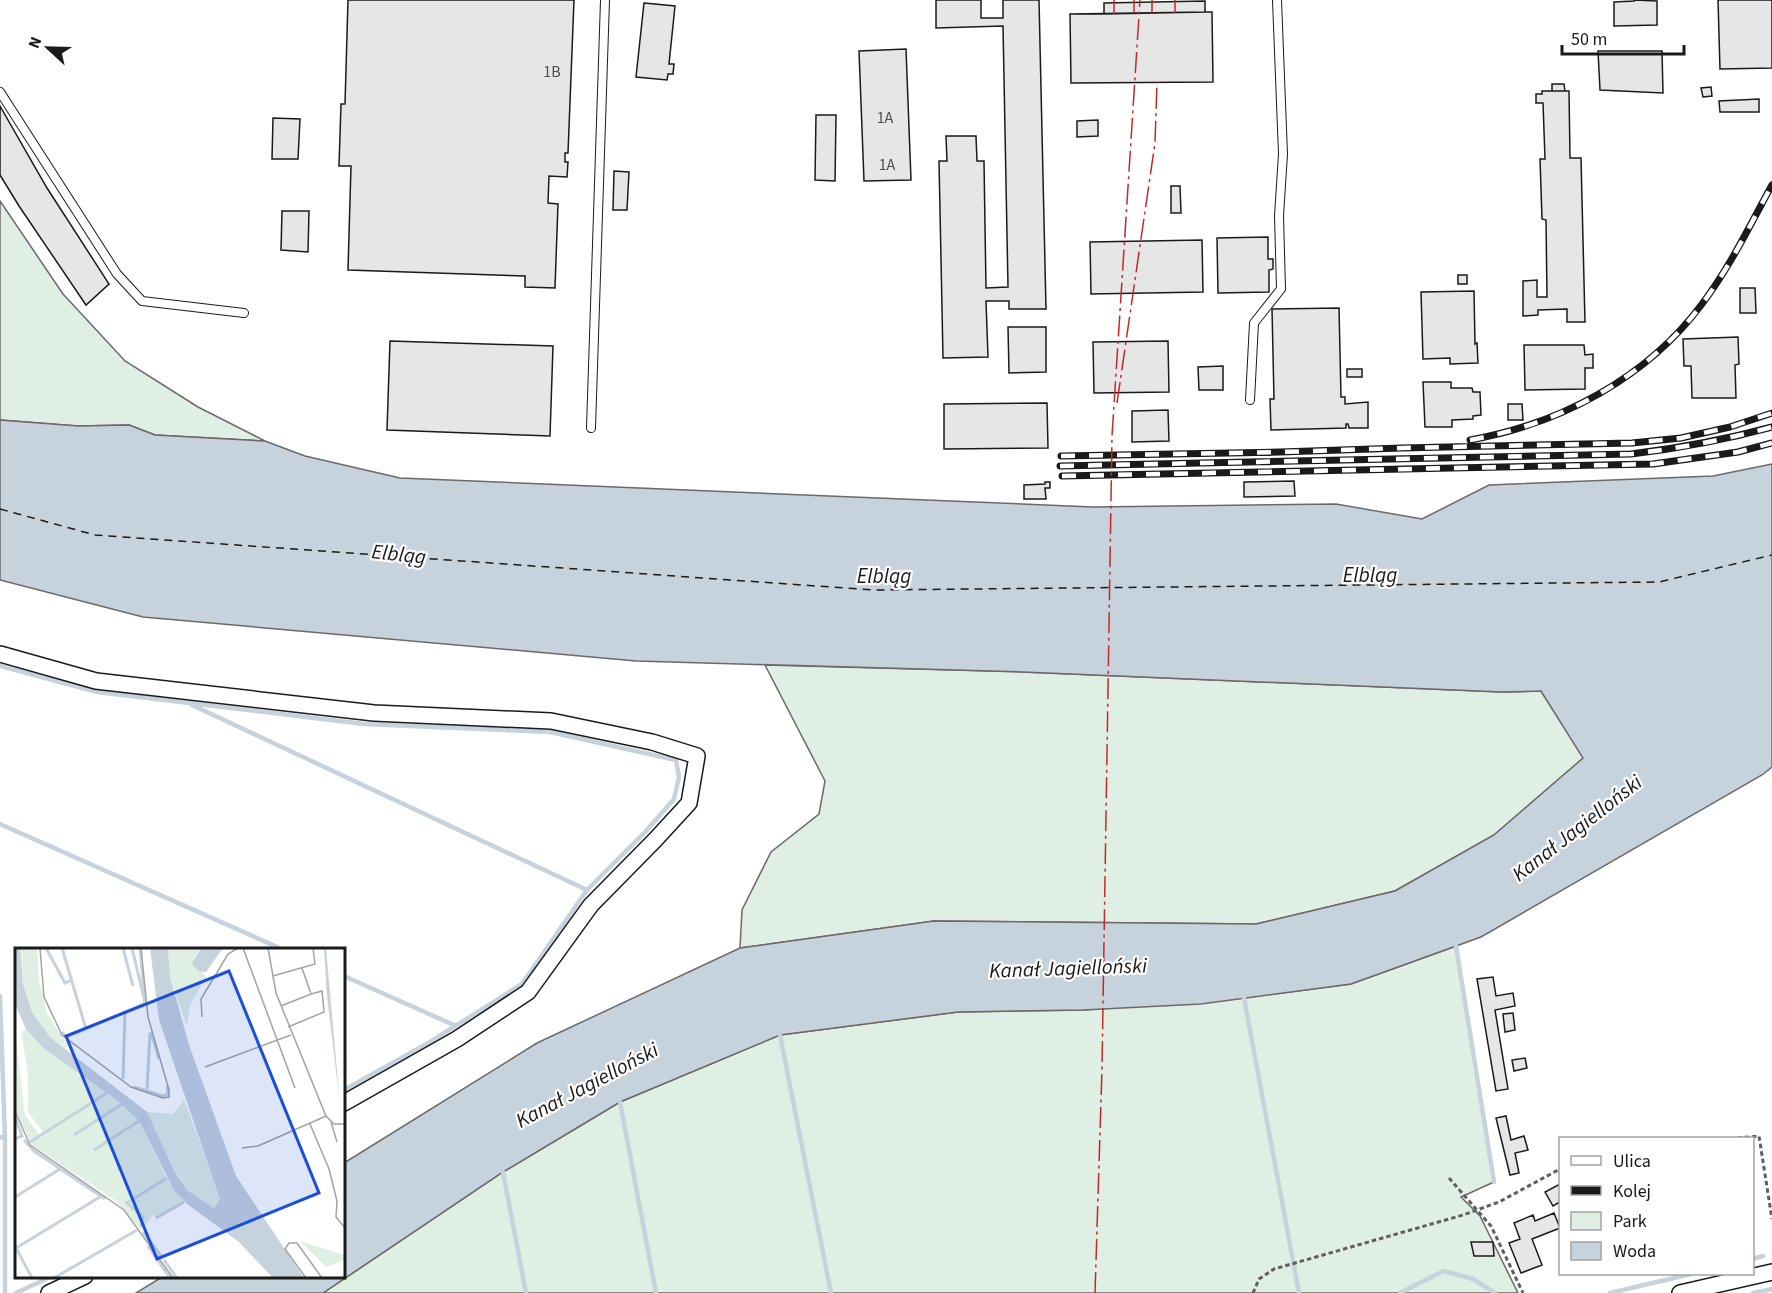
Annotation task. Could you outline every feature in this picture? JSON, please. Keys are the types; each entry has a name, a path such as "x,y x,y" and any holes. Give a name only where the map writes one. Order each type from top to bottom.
{"street":[{"path":"0,654 96,681 374,713 551,721 652,742 697,756 689,803 591,905 528,992 457,1040 345,1102"},
{"path":"1680,1293 1772,1272"},
{"path":"49,1293 81,1278"}],"lane":[{"path":"591,428 604,0"},
{"path":"1250,400 1254,322 1281,288 1279,216 1283,154 1277,0"},
{"path":"0,92 117,274 142,301 244,313"}],"path":[{"path":"1748,1137 1759,1136 1772,1219"},
{"path":"1253,1293 1259,1278 1274,1269 1479,1210 1499,1202 1559,1170"},
{"path":"1449,1178 1491,1226 1524,1293"}],"green space":[{"path":"0,201 63,294 125,361 198,407 265,441 155,435 129,425 78,426 0,420"},
{"path":"765,665 1023,672 1502,692 1541,691 1584,758 1494,835 1395,891 1256,924 934,921 740,948 742,910 771,852 819,814 825,781"},
{"path":"1456,946 1494,1182 1461,1197 1480,1216 1518,1293 323,1293 503,1172 620,1102 780,1035 958,1012 1083,1010 1234,999 1351,984"}],"water":[{"path":"0,420 78,426 129,425 155,435 265,441 305,456 400,478 1093,507 1336,504 1422,519 1489,485 1713,476 1772,464 1772,767 1762,775 1481,937 1351,984 1201,1004 1083,1010 958,1012 780,1035 620,1102 503,1172 323,1293 136,1293 160,1278 345,1278 345,1162 537,1043 740,948 934,921 1256,924 1395,891 1494,835 1583,758 1541,691 1502,692 1023,672 636,661 143,617 0,580"}],"building":[{"path":"348,0 574,0 568,153 565,153 565,162 568,162 567,177 549,176 548,203 558,204 555,288 525,287 525,276 348,270 351,166 339,166 341,104 345,104"},
{"path":"936,0 981,0 981,18 1003,18 1003,0 1039,0 1046,309 1009,309 1009,301 986,301 988,357 943,358 939,161 947,161 946,136 976,136 977,161 984,161 986,288 1008,287 1003,26 936,28"},
{"path":"1718,0 1772,0 1772,68 1720,69"},
{"path":"1205,1 1205,12 1104,14 1104,3"},
{"path":"1657,1 1657,25 1614,26 1614,2"},
{"path":"644,3 675,6 669,64 674,64 673,74 668,74 667,80 636,77"},
{"path":"1212,12 1213,82 1071,83 1070,14"},
{"path":"906,49 911,180 864,181 859,51"},
{"path":"1598,51 1662,51 1663,93 1600,90"},
{"path":"1552,84 1564,84 1565,91 1552,91"},
{"path":"1711,87 1712,96 1703,97 1701,88"},
{"path":"1542,91 1569,91 1570,158 1581,158 1585,322 1567,322 1567,309 1538,310 1538,315 1523,316 1523,281 1537,280 1537,297 1547,297 1546,220 1542,219 1540,159 1545,159 1543,103 1536,103 1536,94 1542,94"},
{"path":"1759,99 1759,112 1720,112 1719,101"},
{"path":"0,106 47,188 109,284 86,305 0,175"},
{"path":"816,115 836,115 835,181 815,180"},
{"path":"273,118 300,119 298,159 272,159"},
{"path":"1098,120 1098,136 1077,137 1077,121"},
{"path":"614,171 629,172 627,210 613,210"},
{"path":"1171,186 1180,186 1181,213 1171,213"},
{"path":"282,211 309,211 308,252 281,250"},
{"path":"1268,237 1268,259 1273,259 1273,269 1269,270 1269,292 1218,293 1217,238"},
{"path":"1202,240 1203,292 1091,294 1090,242"},
{"path":"1458,275 1467,275 1467,284 1458,284"},
{"path":"1740,288 1755,288 1756,313 1740,313"},
{"path":"1474,291 1475,344 1477,343 1478,363 1450,364 1450,358 1423,359 1421,292"},
{"path":"1339,308 1341,397 1345,397 1345,404 1368,402 1368,428 1349,428 1346,424 1346,428 1271,430 1270,399 1274,399 1272,309"},
{"path":"1008,327 1046,327 1046,372 1009,373"},
{"path":"1738,337 1739,364 1735,365 1736,398 1692,398 1691,366 1684,366 1683,339"},
{"path":"390,341 553,346 550,436 387,430"},
{"path":"1168,341 1169,392 1094,393 1093,342"},
{"path":"1524,345 1584,345 1585,355 1593,354 1593,368 1585,368 1585,389 1525,390"},
{"path":"1223,366 1223,390 1199,390 1198,367"},
{"path":"1347,369 1362,369 1362,377 1347,377"},
{"path":"1423,382 1451,382 1451,388 1472,388 1473,392 1480,392 1481,415 1473,416 1473,419 1452,420 1452,427 1425,427"},
{"path":"1047,403 1048,448 944,449 944,404"},
{"path":"1508,404 1522,404 1523,420 1508,420"},
{"path":"1168,410 1169,441 1132,442 1132,411"},
{"path":"1294,481 1295,496 1244,497 1244,482"},
{"path":"1045,482 1050,482 1050,488 1045,488 1046,499 1024,499 1024,485 1045,484"},
{"path":"1493,977 1496,996 1513,993 1515,1006 1495,1010 1508,1089 1496,1091 1477,979"},
{"path":"1513,1013 1515,1030 1505,1032 1503,1014"},
{"path":"1525,1058 1527,1068 1514,1071 1512,1060"},
{"path":"1506,1116 1511,1140 1524,1136 1528,1150 1515,1153 1519,1173 1510,1175 1496,1118"},
{"path":"1559,1185 1559,1203 1553,1206 1545,1192"},
{"path":"1554,1213 1559,1228 1532,1239 1542,1265 1521,1273 1509,1243 1520,1239 1514,1223 1533,1215 1535,1221"},
{"path":"1471,1242 1493,1242 1494,1256 1474,1256"}],"waterway":[{"path":"0,666 97,692 364,724 550,732 676,760 679,777 674,799 646,831 587,890 522,984 430,1042 345,1089"},
{"path":"192,705 587,890"},
{"path":"0,824 279,948"},
{"path":"1456,946 1494,1182"},
{"path":"345,976 456,1026"},
{"path":"0,996 5,1138 0,1137"},
{"path":"1244,998 1299,1293"},
{"path":"780,1035 831,1293"},
{"path":"620,1102 656,1293"},
{"path":"5,1138 5,1293"},
{"path":"503,1172 526,1293"},
{"path":"1754,1258 1763,1256"},
{"path":"1400,1293 1444,1271 1473,1279 1495,1293"},
{"path":"1610,1293 1687,1275"},
{"path":"16,1293 48,1278"},
{"path":"1753,1293 1772,1289"}],"ferry route":[{"path":"0,509 95,535 873,590 1659,582 1772,555"}],"railway":[{"path":"1470,440 1504,433 1568,409 1599,394 1655,354 1680,330 1712,290 1772,185"},
{"path":"1061,456 1632,443 1681,438 1730,427 1772,413"},
{"path":"1060,466 1631,454 1702,443 1772,427"},
{"path":"1062,476 1653,464 1738,452 1772,443"}],"power":[{"path":"1114,0 1114,14"},
{"path":"1134,0 1134,13"},
{"path":"1095,1293 1102,1069 1112,436 1140,0"},
{"path":"1152,0 1152,13"},
{"path":"1175,0 1175,13"},
{"path":"1117,403 1155,143 1157,82"}],"water label":[{"name":"Elbląg","path":"399,554"},
{"name":"Elbląg","path":"1370,575"},
{"name":"Elbląg","path":"884,576"},
{"name":"Kanał Jagielloński","path":"1577,828"},
{"name":"Kanał Jagielloński","path":"1068,968"},
{"name":"Kanał Jagielloński","path":"587,1085"}]}
